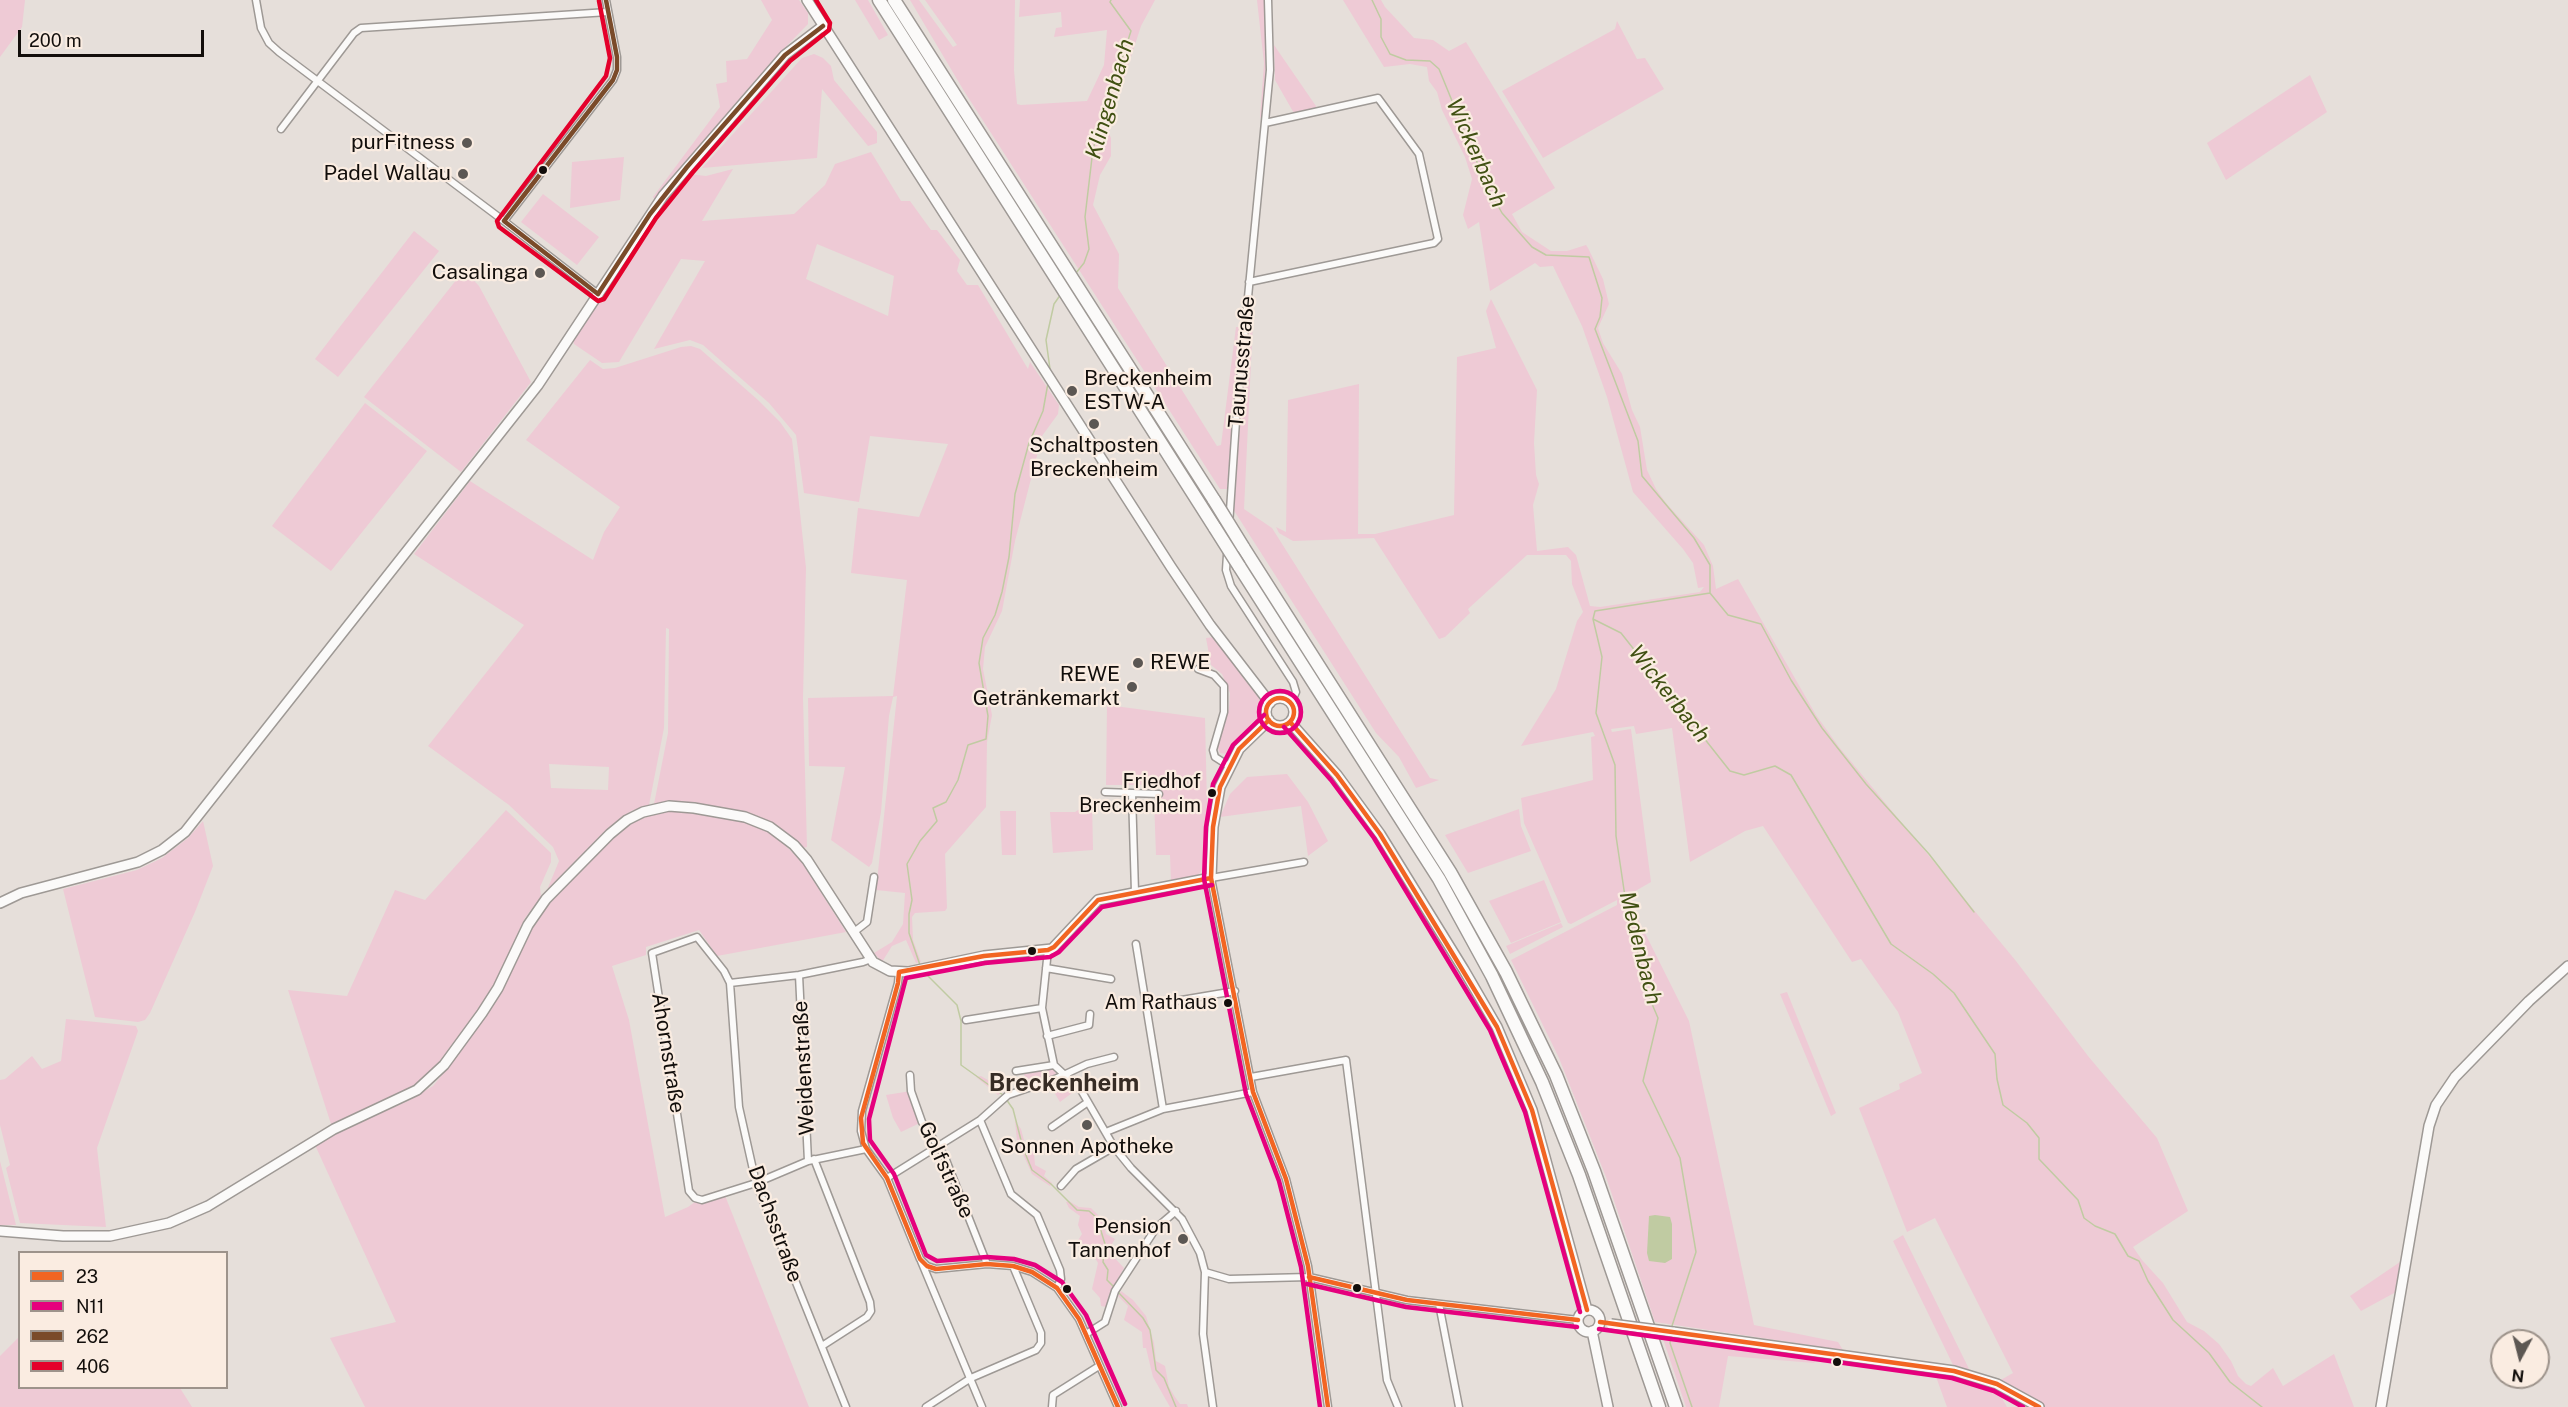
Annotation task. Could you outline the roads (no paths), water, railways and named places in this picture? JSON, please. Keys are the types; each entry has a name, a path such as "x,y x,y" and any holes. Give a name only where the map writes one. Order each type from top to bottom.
{"highway":[{"path":"879,0 935,92 1063,276"},
{"path":"894,0 1215,528 1439,879 1484,961 1542,1082 1579,1175 1659,1407"},
{"path":"1074,294 1214,500 1450,872 1506,972 1556,1075 1594,1171 1676,1407"}],"main road":[{"path":"807,0 1210,625 1270,702"},
{"path":"0,903 21,893 138,862 162,850 185,832 538,385 650,214 687,166 785,55 824,26"},
{"path":"1278,698 1291,703 1294,713 1290,722 1277,725 1269,720 1267,711 1270,702 1278,698"},
{"path":"0,1231 95,1236 128,1234 169,1223 208,1206 334,1129 417,1090 444,1065 482,1013 498,988 519,940 538,909 610,834 627,820 643,812 660,807 681,806 737,815 762,823 787,838 801,852 871,959 885,970 899,972 922,969 992,955 1048,950 1054,947 1095,902 1211,878 1215,805 1229,766 1246,741 1269,720"},
{"path":"1290,722 1337,775 1362,809 1464,970 1497,1027 1532,1110 1587,1310"},
{"path":"2381,1407 2429,1126 2436,1105 2455,1077 2547,984 2568,966"},
{"path":"1587,1310 1598,1314 1600,1322 1592,1331 1581,1328 1578,1320 1581,1313 1587,1310"},
{"path":"1600,1322 1954,1371 1997,1384 2039,1407"},
{"path":"1592,1331 1608,1407"}],"street":[{"path":"256,0 261,28 269,43 598,294"},
{"path":"504,221 613,80 617,70 617,57 606,0"},
{"name":"Taunusstraße","path":"1268,0 1270,70 1234,444 1226,570 1231,586 1293,682 1296,692 1291,703"},
{"path":"281,129 354,33 368,27 608,12"},
{"path":"1249,282 1423,245 1438,239 1419,154 1378,98 1265,123"},
{"path":"1198,669 1214,675 1224,686 1226,701 1214,750 1215,757 1229,766"},
{"path":"1105,792 1159,794"},
{"path":"1132,793 1135,892"},
{"path":"1304,862 1211,878 1254,1092 1286,1179 1309,1277 1328,1407"},
{"path":"854,932 867,922 874,877"},
{"name":"Dachsstraße","path":"696,937 724,971 730,983 739,1107 756,1183 846,1407"},
{"name":"Ahornstraße","path":"696,937 652,953 690,1191 695,1198 702,1200 756,1183"},
{"path":"1136,945 1164,1109"},
{"path":"1048,950 1042,1008 1054,1065 1081,1090 1114,1147 1131,1168 1176,1211 1197,1244 1205,1272 1203,1334 1213,1407"},
{"path":"730,983 799,975 871,959"},
{"path":"1046,968 1111,979"},
{"path":"899,972 898,983 861,1118 862,1137 866,1149 887,1178 982,1407"},
{"name":"Weidenstraße","path":"799,975 811,1160 872,1311 867,1317 822,1346"},
{"path":"1146,1006 1235,991"},
{"path":"966,1020 1042,1008"},
{"path":"1047,1036 1089,1025 1090,1014"},
{"path":"887,1178 980,1120 1005,1097 1087,1064 1114,1057"},
{"path":"1251,1077 1346,1060 1387,1380 1398,1407"},
{"path":"1016,1071 1054,1065"},
{"name":"Golfstraße","path":"910,1075 911,1091 922,1122 944,1155 987,1264"},
{"path":"1106,1132 1164,1109 1254,1092"},
{"path":"1052,1127 1088,1102"},
{"path":"980,1120 1011,1194 1032,1209 1036,1215 1060,1270 1061,1279 1058,1288"},
{"path":"1061,1186 1076,1169 1114,1147"},
{"path":"756,1183 811,1160 866,1149"},
{"path":"1086,1334 1105,1322 1116,1290 1156,1228 1176,1211"},
{"path":"920,1259 927,1266 936,1269 987,1264 1013,1266 1032,1272 1058,1288 1086,1334 1118,1407"},
{"path":"926,1407 971,1378 1036,1350 1041,1343 1041,1334 1013,1266"},
{"path":"1205,1272 1229,1279 1309,1277 1376,1293 1439,1304 1578,1320"},
{"path":"1439,1304 1459,1407"},
{"path":"1052,1407 1053,1395 1099,1366"}],"waterway":[{"name":"Klingenbach","path":"1076,273 1084,263 1089,249 1085,217 1093,149 1131,31 1110,2 1111,0"},
{"name":"Wickerbach","path":"1372,0 1381,19 1381,37 1390,54 1406,60 1430,61 1439,69 1486,184 1502,213 1532,247 1546,255 1589,257 1602,298 1600,317 1595,329 1638,441 1642,476 1694,538 1710,565 1710,593 1595,611 1593,619 1621,633 1730,771 1744,775 1775,766 1791,775 1891,944 1933,974 1954,993 1995,1054 1997,1079 2003,1105 2027,1123 2039,1138 2039,1159 2078,1200 2084,1218 2095,1226 2115,1234 2128,1256 2139,1261 2148,1281 2173,1320 2209,1353 2230,1382 2262,1407"},
{"name":"Klingenbach","path":"1050,369 1046,340 1054,304 1061,294"},
{"name":"Klingenbach","path":"920,965 909,933 912,900 907,864 920,841 937,821 933,808 946,802 958,780 968,745 986,739 988,716 979,663 983,638 995,615 1002,592 1009,557 1015,494 1029,443 1043,411 1048,383"},
{"path":"1710,593 1728,615 1761,624 1791,680 1822,728 1866,784 1929,854 1974,912"},
{"name":"Medenbach","path":"1593,619 1602,657 1596,713 1615,765 1616,836 1627,910 1649,997 1658,1018 1643,1081 1680,1158 1696,1252 1671,1329"},
{"name":"Klingenbach","path":"924,972 957,1005 961,1021 961,1065 1003,1095"},
{"name":"Klingenbach","path":"1006,1099 1013,1109 1023,1148 1032,1170 1051,1184 1077,1210 1089,1211 1097,1218 1105,1244 1103,1262 1108,1270 1107,1280 1114,1287"},
{"name":"Klingenbach","path":"1117,1291 1143,1318 1150,1330 1156,1370 1164,1378 1176,1407"},
{"name":"Medenbach","path":"1671,1337 1670,1343 1692,1407"}],"place":[{"name":"purFitness","path":"467,143"},
{"name":"Padel Wallau","path":"463,174"},
{"name":"Casalinga","path":"540,273"},
{"name":"Breckenheim ESTW-A","path":"1072,391"},
{"name":"Schaltposten Breckenheim","path":"1094,424"},
{"name":"REWE","path":"1138,663"},
{"name":"REWE Getränkemarkt","path":"1132,687"},
{"name":"Friedhof Breckenheim","path":"1212,793"},
{"name":"Am Rathaus","path":"1228,1003"},
{"name":"Sonnen Apotheke","path":"1087,1125"},
{"name":"Pension Tannenhof","path":"1183,1239"}],"district":[{"name":"Breckenheim","path":"1064,1084"}]}
